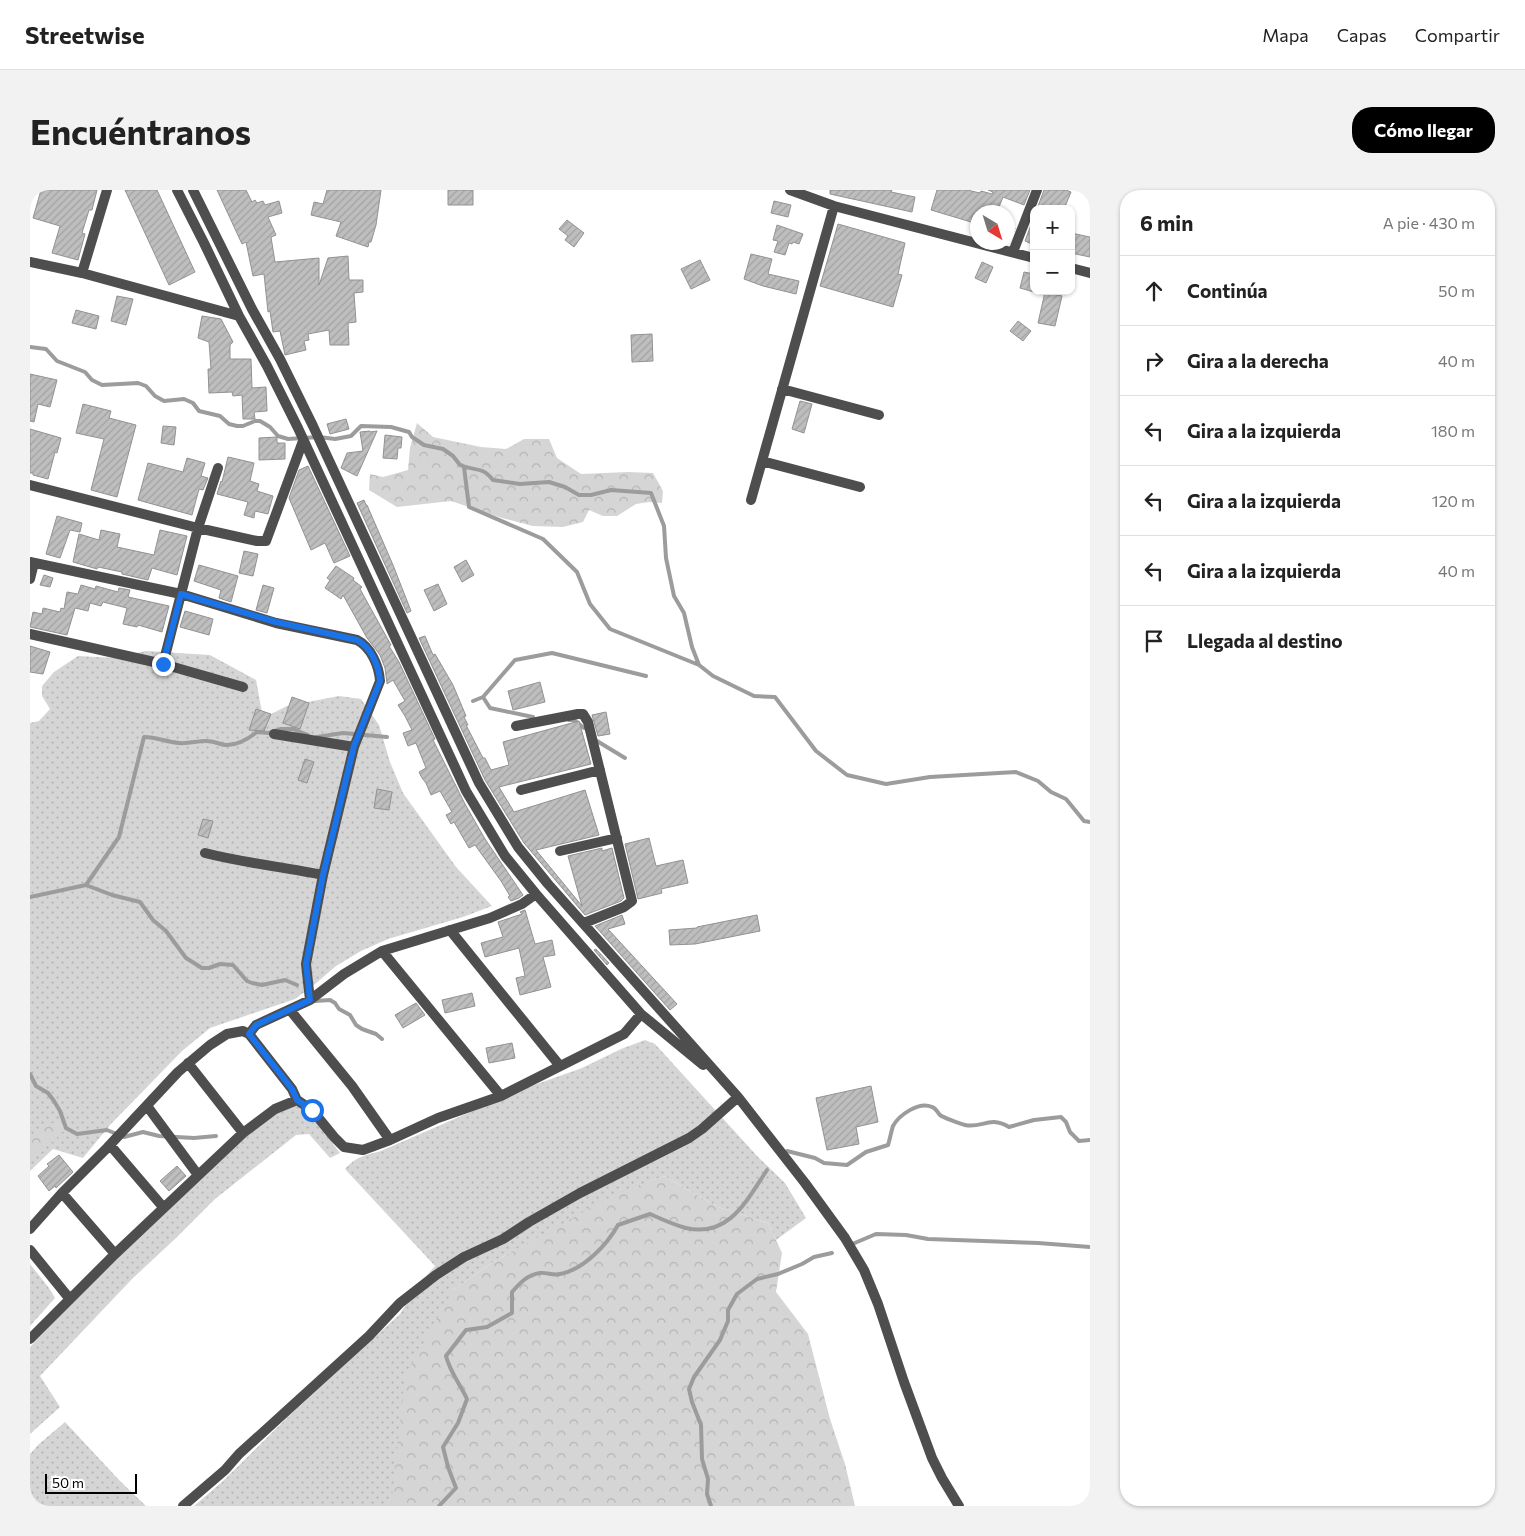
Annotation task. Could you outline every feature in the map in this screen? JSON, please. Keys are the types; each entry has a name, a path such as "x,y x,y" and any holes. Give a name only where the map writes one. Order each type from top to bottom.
{"street":[{"path":"82,273 107,190"},
{"path":"177,190 239,316 268,366 466,791 505,856 641,1014 726,1085"},
{"path":"193,190 313,426 480,783 518,847 738,1097 845,1238 864,1270 878,1304 932,1458 959,1506"},
{"path":"790,190 834,206 1030,257"},
{"path":"1013,252 1036,190"},
{"path":"751,500 834,206"},
{"path":"30,262 82,273 239,316"},
{"path":"1075,269 1090,273"},
{"path":"782,389 879,415"},
{"path":"30,485 198,528 257,541 266,540 303,441"},
{"path":"762,461 860,487"},
{"path":"163,664 198,528 218,468"},
{"path":"30,579 32,563 181,594 276,622 357,640 364,644 371,654 380,681 354,746 323,875 306,964 310,1000"},
{"path":"30,634 163,664 243,687"},
{"path":"516,726 583,714 588,722 632,901 624,907 584,923"},
{"path":"274,734 354,746"},
{"path":"521,790 600,770"},
{"path":"560,851 617,838"},
{"path":"204,853 235,861 270,865 323,875"},
{"path":"249,1034 256,1025 310,1000 344,974 382,951 490,918 522,904 536,894"},
{"path":"450,930 560,1066"},
{"path":"382,951 501,1096"},
{"path":"290,1010 352,1086 390,1140"},
{"path":"30,1229 62,1193 188,1063 227,1034 243,1031 249,1034 292,1089 297,1100 312,1110 344,1147 363,1150 438,1118 501,1096 624,1034 641,1014"},
{"path":"188,1063 243,1133"},
{"path":"183,1506 225,1470 239,1454 368,1336 400,1303 436,1275 464,1257 503,1239 580,1193 689,1138 738,1097"},
{"path":"30,1339 69,1298 163,1207 243,1133 275,1109 297,1100"},
{"path":"147,1106 198,1175"},
{"path":"110,1145 163,1207"},
{"path":"62,1193 115,1254"},
{"path":"30,1250 69,1298"}],"green space":[{"path":"417,423 433,437 481,447 506,449 524,439 549,439 557,458 581,474 653,473 663,491 662,503 636,504 617,516 603,516 589,510 583,522 563,527 533,526 451,501 397,507 369,490 370,474 383,477 408,470 410,448"},
{"path":"146,651 210,655 256,680 263,718 287,706 339,696 361,699 379,725 390,762 403,793 456,867 492,906 463,917 388,939 361,951 336,966 295,999 210,1028 182,1051 110,1125 83,1158 53,1149 30,1171 30,723 39,721 50,709 42,696 42,686 54,672 78,656 114,658"},
{"path":"645,1040 655,1044 758,1157 785,1183 806,1218 776,1240 768,1223 718,1207 664,1176 616,1195 495,1261 453,1290 393,1506 194,1506 222,1482 288,1417 400,1314 415,1289 435,1266 345,1169 361,1157 381,1151 523,1089 582,1068 621,1049"},
{"path":"295,1106 304,1107 340,1153 330,1158 309,1134 296,1135 215,1199 132,1279 40,1376 60,1407 30,1434 30,1347 151,1222 256,1128 275,1114"},
{"path":"57,1122 63,1131 53,1142 46,1144 30,1157 30,1137 49,1124"},
{"path":"664,1176 718,1207 768,1223 782,1253 776,1292 808,1334 855,1506 391,1506 405,1376 453,1290 495,1261 616,1194"},
{"path":"30,1264 55,1298 30,1326"},
{"path":"65,1422 146,1506 30,1506 30,1454"}],"building":[{"path":"41,190 97,190 92,210 89,210 82,233 85,234 78,260 52,253 60,226 33,218"},
{"path":"125,190 157,190 195,272 169,285"},
{"path":"217,190 246,190 252,202 255,200 257,203 263,201 265,205 279,201 282,213 268,217 276,235 271,237 275,262 319,258 319,285 328,258 348,256 349,280 363,280 363,292 354,293 356,322 348,323 349,345 330,345 329,330 308,334 309,340 304,341 306,350 285,355 280,331 273,332 270,311 268,312 264,274 253,276 246,242 242,244"},
{"path":"327,190 381,190 376,225 368,247 336,236 341,222 311,215 314,202 323,204"},
{"path":"448,190 473,190 473,205 448,205"},
{"path":"830,190 892,190 891,192 915,197 912,212 830,194"},
{"path":"937,190 967,190 980,193 981,191 992,194 993,192 988,190 1030,190 1024,205 1003,197 1000,205 970,205 970,222 931,210"},
{"path":"1044,190 1066,190 1071,192 1066,205 1038,205"},
{"path":"774,201 791,205 788,217 771,213"},
{"path":"567,220 584,233 574,247 565,240 568,236 559,229"},
{"path":"838,224 905,243 898,274 902,275 893,307 820,286"},
{"path":"777,225 803,234 799,244 789,243 785,255 774,252 778,241 773,240"},
{"path":"1030,228 1030,243 1025,241"},
{"path":"1075,234 1090,237 1090,257 1075,254"},
{"path":"751,254 772,259 768,274 799,281 796,294 744,279"},
{"path":"700,260 710,280 691,289 681,269"},
{"path":"982,262 993,267 986,283 975,278"},
{"path":"1024,272 1030,273 1030,291 1020,288"},
{"path":"1044,295 1062,296 1055,326 1038,323"},
{"path":"117,296 133,299 126,325 111,321"},
{"path":"76,310 99,316 96,329 72,323"},
{"path":"202,316 221,319 233,342 230,345 230,359 251,359 252,388 266,387 267,411 254,412 255,419 243,419 242,395 233,396 232,392 209,393 208,369 211,369 209,342 198,338"},
{"path":"1018,321 1031,331 1023,341 1010,331"},
{"path":"652,334 653,361 632,362 631,335"},
{"path":"30,374 57,380 50,407 38,404 34,422 30,421"},
{"path":"800,401 812,404 804,433 792,429"},
{"path":"83,404 111,411 109,418 136,425 117,497 91,490 104,439 76,433"},
{"path":"346,419 349,429 330,434 327,424"},
{"path":"163,426 176,427 174,445 161,443"},
{"path":"30,429 61,438 48,479 30,473"},
{"path":"377,431 357,476 341,468 347,453 363,451 360,432"},
{"path":"385,435 402,437 397,459 383,458"},
{"path":"277,437 277,443 285,443 285,459 259,460 259,438"},
{"path":"228,457 254,463 250,481 259,484 257,491 273,496 268,514 255,511 254,518 244,515 248,502 217,494"},
{"path":"187,458 205,463 201,476 208,478 203,490 199,489 192,515 138,500 148,463 183,472"},
{"path":"308,466 350,556 334,563 325,543 311,550 289,498 299,470"},
{"path":"364,500 411,611 407,613 357,503"},
{"path":"57,516 82,523 80,532 70,530 60,558 46,554"},
{"path":"101,530 120,534 117,547 154,555 160,530 187,536 177,575 152,568 148,580 122,574 122,572 98,567 97,569 73,562 79,534 99,540"},
{"path":"244,551 258,554 253,576 239,573"},
{"path":"466,560 474,575 462,582 454,567"},
{"path":"199,565 238,576 231,602 219,598 221,590 194,581"},
{"path":"336,566 354,578 353,580 362,587 360,589 391,645 389,646 399,662 435,739 433,740 465,804 485,839 523,895 519,898 511,901 501,881 475,845 469,848 454,822 451,824 446,815 452,812 440,791 431,795 419,772 426,768 416,743 408,746 403,733 412,730 398,705 405,701 393,680 387,684 385,668 380,655 367,638 343,595 341,599 325,588 330,580 327,578"},
{"path":"44,575 53,578 50,587 40,585"},
{"path":"438,584 447,604 434,611 424,590"},
{"path":"81,585 95,589 96,586 118,592 119,588 130,590 128,597 169,606 162,632 138,625 137,627 123,624 127,608 103,602 101,606 90,603 88,611 75,608 67,635 30,627 33,612 42,614 43,608 60,612 61,608 64,609 67,592 78,594"},
{"path":"263,585 274,588 267,613 256,610"},
{"path":"185,611 213,619 209,635 180,627"},
{"path":"425,636 433,655 435,654 453,685 466,716 464,717 468,725 466,725 491,770 509,765 503,742 579,721 591,764 499,787 514,812 585,790 599,835 536,850 582,906 568,856 602,848 602,851 612,848 624,898 621,901 585,915 524,843 485,780 419,638"},
{"path":"30,646 50,652 43,674 30,672"},
{"path":"540,682 545,702 513,710 508,691"},
{"path":"292,697 309,703 300,729 283,723"},
{"path":"256,709 271,714 264,731 249,730"},
{"path":"606,712 610,734 598,736 592,715"},
{"path":"305,759 314,762 307,783 298,780"},
{"path":"377,789 392,792 389,810 374,808"},
{"path":"203,819 213,821 208,838 198,835"},
{"path":"649,838 656,866 683,860 688,883 661,889 662,893 638,899 625,844"},
{"path":"525,910 535,944 552,940 555,955 543,957 551,987 520,995 516,978 525,976 519,948 485,957 481,943 503,937 498,922 522,914 520,912"},
{"path":"622,915 625,924 608,929 677,1004 670,1010 595,926"},
{"path":"757,915 760,931 695,944 670,945 669,930 697,928"},
{"path":"596,949 609,963 607,965 594,950"},
{"path":"472,993 475,1006 445,1013 442,1000"},
{"path":"416,1003 425,1015 403,1028 395,1015"},
{"path":"512,1043 515,1058 489,1063 486,1048"},
{"path":"871,1086 878,1122 856,1127 859,1144 827,1150 816,1098"},
{"path":"59,1155 73,1172 56,1188 55,1186 49,1191 38,1176 49,1166 47,1164"},
{"path":"177,1166 186,1176 169,1191 160,1181"}],"waterway":[{"path":"30,347 46,349 57,361 85,372 92,380 102,385 138,383 146,386 155,396 164,401 184,399 193,403 199,411 220,416 229,424 237,426 260,421 270,427 278,436 288,439 319,437 335,439 351,436 361,426 391,427 409,432 412,437 424,445 443,449 453,456 460,465 485,472 493,480 520,484 549,482 565,487 579,495 591,495 611,490 651,493 664,526 666,558 674,596 684,613 692,647 699,665 713,676 754,696 775,697 816,751 847,775 886,784 930,777 1016,772 1038,781 1051,792 1066,799 1084,821 1090,822"},
{"path":"464,467 469,507 543,539 577,572 590,604 610,629 699,665"},
{"path":"483,697 515,660 552,653 646,676"},
{"path":"473,701 483,697 490,708 533,717"},
{"path":"569,720 574,720 584,728"},
{"path":"86,885 119,837 144,737 179,743 211,741 229,745 242,742 257,732 269,733 281,729 293,729 308,735"},
{"path":"317,737 343,733 387,737"},
{"path":"597,741 625,758"},
{"path":"30,897 86,885 112,895 140,902 153,920 166,931 186,958 202,968 209,968 220,964 233,965 247,981 252,983 262,985 285,980 297,985"},
{"path":"315,1001 330,1000 339,1009 350,1015 356,1025 376,1034 382,1039"},
{"path":"30,1074 36,1086 48,1093 54,1101 66,1128 77,1134 107,1130 124,1137 143,1132 159,1136 194,1138 216,1136"},
{"path":"787,1151 815,1158 824,1163 847,1165 866,1152 888,1145 893,1126 896,1122 910,1110 921,1106 935,1108 940,1115 971,1126 996,1122 1009,1127 1034,1120 1061,1117 1066,1122 1070,1132 1079,1141 1090,1140"},
{"path":"439,1506 456,1488 443,1447 458,1423 467,1399 446,1356 466,1330 487,1327 512,1313 512,1292 531,1276 543,1273 557,1274 569,1272 586,1262 608,1241 618,1225 650,1214 681,1227 701,1230 725,1222 744,1204 767,1170"},
{"path":"850,1245 876,1234 906,1235 928,1239 1090,1247"},
{"path":"711,1506 707,1494 708,1479 702,1459 701,1425 689,1389 694,1377 720,1340 728,1321 728,1310 737,1294 757,1279 778,1274 814,1257 832,1253"}],"route":[{"path":"163,664 181,594 276,622 357,640 368,649 379,676 380,681 354,746 323,875 306,964 310,1000 256,1025 249,1034 292,1089 297,1100 312,1110"}]}
